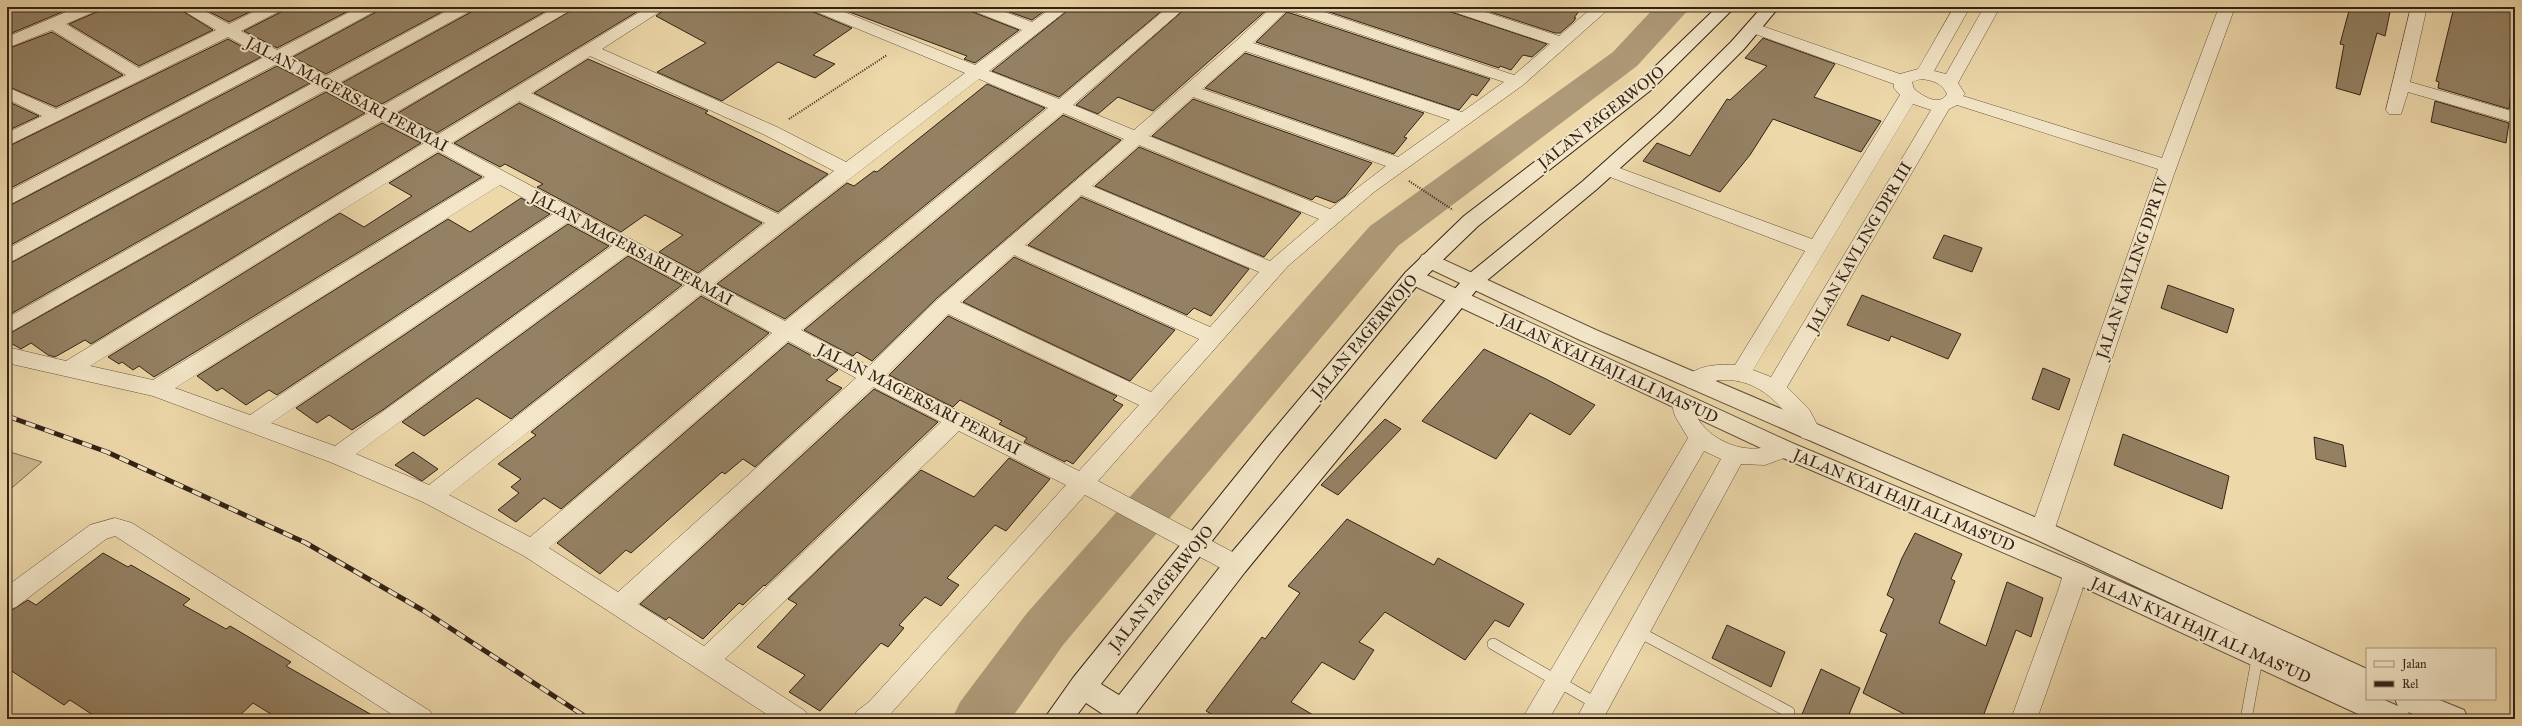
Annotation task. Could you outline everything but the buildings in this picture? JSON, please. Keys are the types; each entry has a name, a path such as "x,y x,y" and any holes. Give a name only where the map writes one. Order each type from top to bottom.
{"main road":[{"name":"JALAN PAGERWOJO","path":"1058,719 1189,540 1273,446 1412,277 1471,221 1645,86 1727,7"},
{"path":"1082,686 1119,715 1236,565 1465,290 1608,170 1719,65 1771,7"},
{"name":"JALAN KYAI HAJI ALI MAS'UD","path":"1429,260 1465,290 1682,402 1784,448 2074,572 2261,646 2366,682"},
{"name":"JALAN KYAI HAJI ALI MAS'UD","path":"1412,277 1465,290 1695,381 2042,531 2398,719"},
{"path":"2410,700 2454,719"}],"street":[{"path":"11,36 54,24 92,7"},
{"name":"JALAN MAGERSARI PERMAI","path":"185,7 437,144 500,176 699,284 788,330 871,377 1082,483 1236,565"},
{"path":"7,140 276,7"},
{"path":"7,200 370,7"},
{"path":"7,257 466,7"},
{"path":"7,327 568,7"},
{"path":"67,370 659,7"},
{"path":"818,7 976,73 1062,106 1332,217"},
{"path":"977,7 1035,29"},
{"path":"431,496 779,222 1064,7"},
{"path":"532,549 788,330 1062,106 1178,7"},
{"path":"620,605 871,377 945,304 1242,45 1282,7"},
{"path":"1293,7 1517,81"},
{"path":"1454,7 1562,43"},
{"path":"866,719 878,710 1272,270 1332,217 1400,164 1517,81 1603,7"},
{"path":"1924,74 1962,7"},
{"name":"JALAN KAVLING DPR III","path":"1775,390 1949,95 1992,7"},
{"name":"JALAN KAVLING DPR IV","path":"2042,531 2168,166 2227,7"},
{"path":"2395,110 2419,7"},
{"path":"54,24 138,75"},
{"path":"1753,28 1906,88 1925,103 1949,95 2168,166"},
{"path":"1242,45 1464,119"},
{"path":"590,50 771,131 847,170"},
{"path":"1740,374 1816,248 1906,88 1908,76 1924,74 1942,79 1949,95"},
{"path":"2400,84 2515,118"},
{"path":"1189,90 1400,164"},
{"path":"7,92 56,116"},
{"path":"519,94 779,222"},
{"path":"1608,170 1816,248"},
{"path":"156,389 500,176"},
{"path":"1079,187 1272,270"},
{"path":"253,424 568,213"},
{"path":"338,456 627,245"},
{"path":"1011,246 1212,337"},
{"path":"945,304 1153,402"},
{"path":"7,355 67,370 156,389 338,456 431,496 532,549 796,719"},
{"path":"1695,381 1703,375 1712,373 1740,374 1757,379 1775,390 1801,413 1810,432"},
{"path":"1682,402 1683,414 1689,427 1700,438 1716,449 1735,455 1766,456 1784,448"},
{"path":"706,661 957,420"},
{"path":"1535,719 1700,438"},
{"path":"1593,711 1735,455"},
{"path":"7,600 98,532 115,528 124,530 421,719"},
{"path":"2024,719 2067,599 2074,572"}],"lane":[{"path":"1638,631 1789,712"},
{"path":"1493,644 1557,682 1593,711"},
{"path":"2246,719 2261,646"}],"path":[{"path":"771,131 906,43"},
{"path":"1421,190 1443,203"}],"shaded area":[{"path":"7,451 42,462 7,492"}],"waterway":[{"path":"979,719 1045,629 1384,236 1625,59 1674,7"}],"railway":[{"path":"7,416 107,452 306,543 424,611 589,719"}]}
